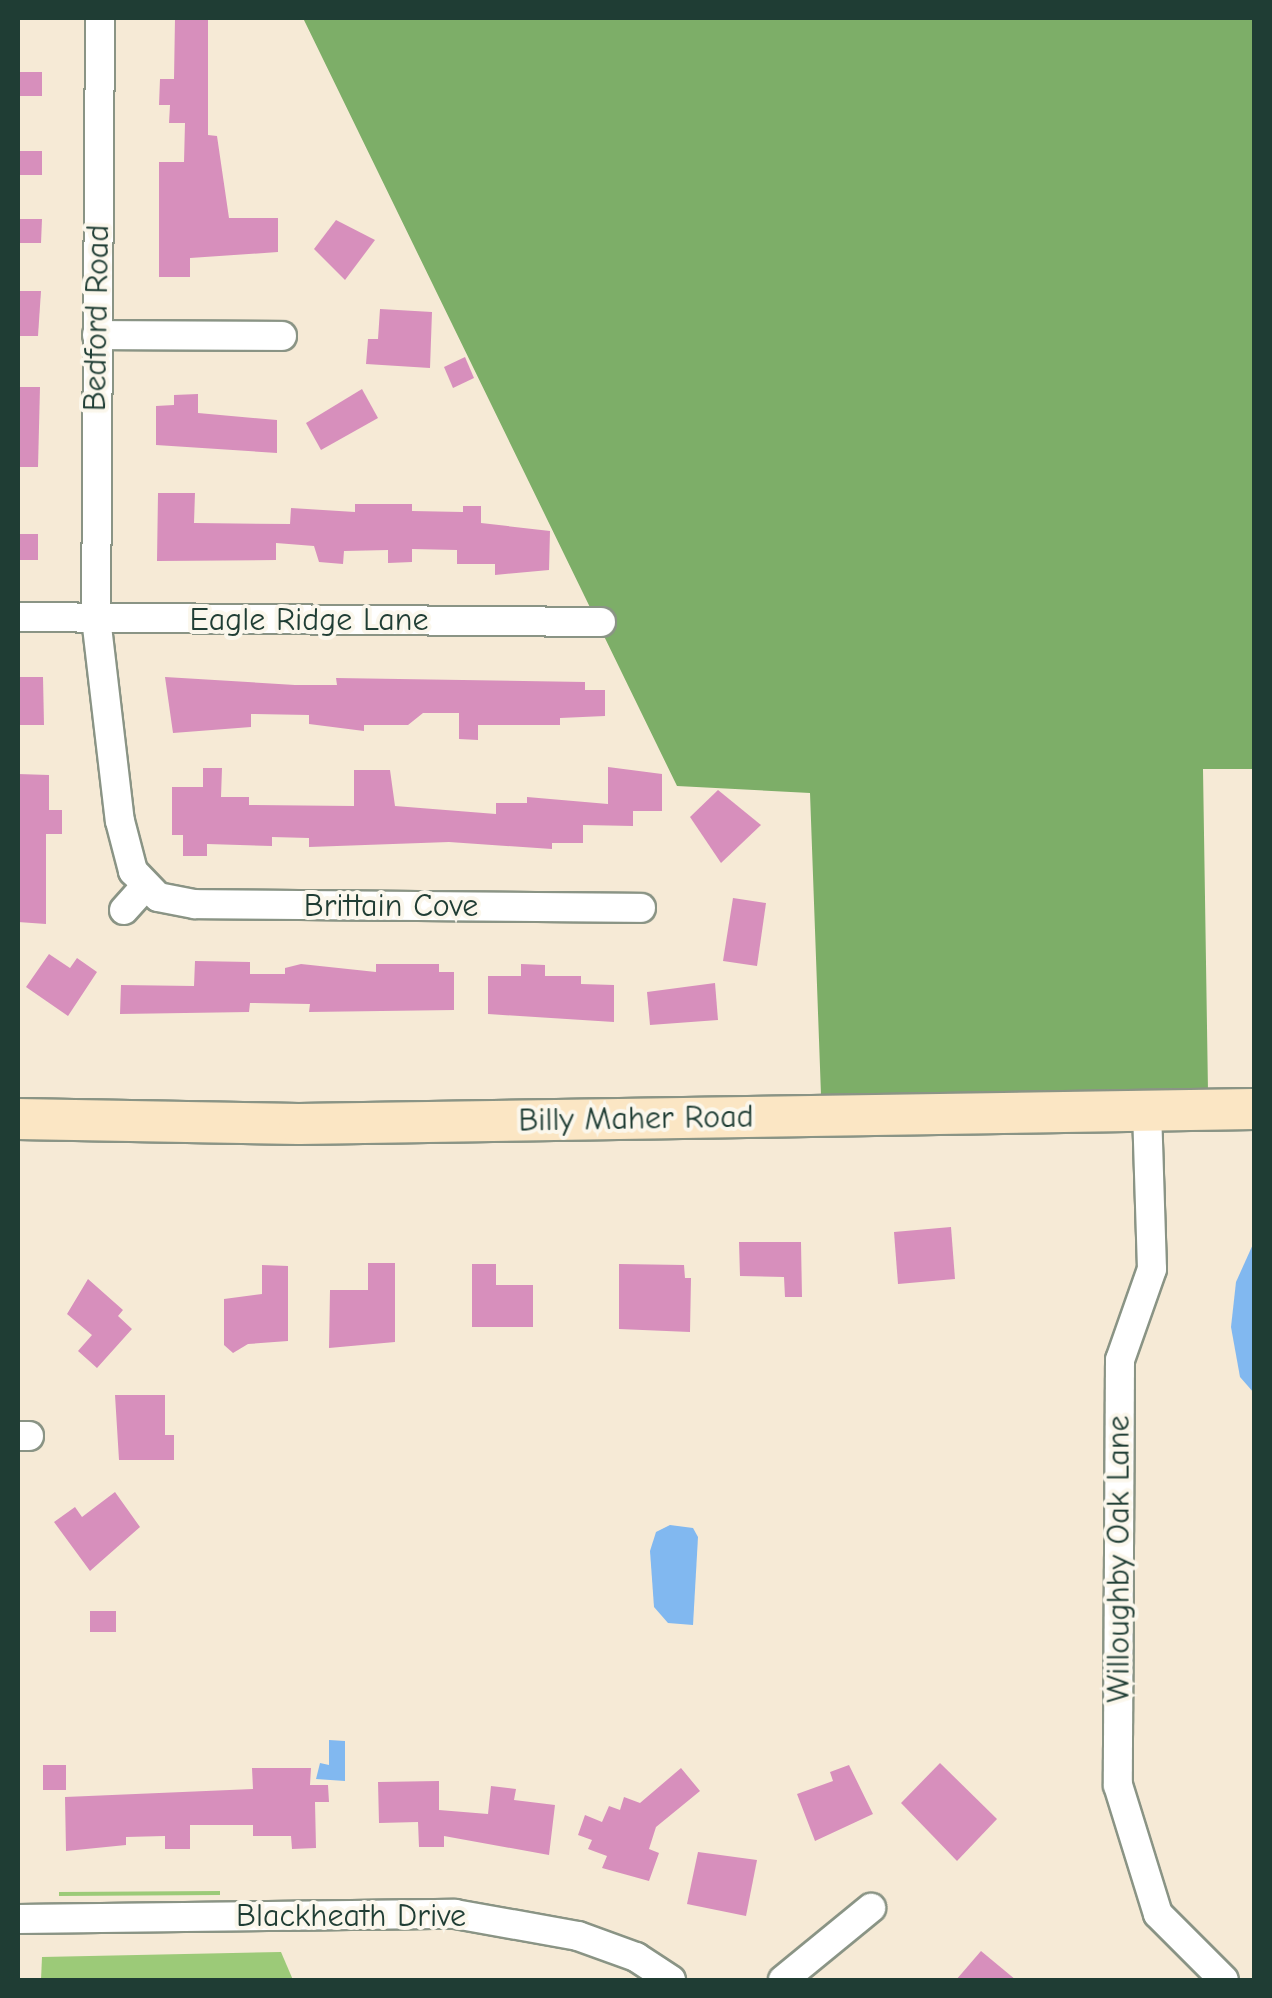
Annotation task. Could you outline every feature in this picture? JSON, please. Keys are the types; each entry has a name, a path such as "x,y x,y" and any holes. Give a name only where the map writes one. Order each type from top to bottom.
{"main road":[{"name":"Billy Maher Road","path":"18,1119 299,1124 1254,1109"}],"street":[{"name":"Bedford Road","path":"96,618 100,18"},
{"path":"98,336 282,336"},
{"name":"Eagle Ridge Lane","path":"18,618 600,622"},
{"path":"96,618 124,846 144,887 124,910"},
{"name":"Brittain Cove","path":"144,887 195,904 642,908"},
{"name":"Willoughby Oak Lane","path":"1147,1110 1152,1269 1120,1360 1118,1785 1158,1914 1224,1980"},
{"path":"783,1980 871,1908"},
{"name":"Blackheath Drive","path":"18,1918 456,1914 578,1936 636,1957 671,1980"}],"green space":[{"path":"303,18 1254,18 1254,769 1203,769 1208,1091 821,1095 810,793 677,786"},
{"path":"220,1891 220,1895 59,1896 59,1892"},
{"path":"281,1952 293,1980 41,1980 42,1957"}],"water":[{"path":"1254,1242 1254,1393 1240,1377 1231,1327 1236,1282"},
{"path":"670,1525 693,1528 698,1537 693,1625 668,1623 654,1607 650,1551 656,1532"},
{"path":"329,1740 345,1741 345,1781 316,1779 320,1763 329,1765"}],"building":[{"path":"175,18 208,18 208,135 217,136 229,218 278,218 278,252 190,258 190,277 159,277 159,162 184,162 185,123 169,123 170,105 159,105 160,79 174,79"},
{"path":"18,72 42,72 42,96 18,96"},
{"path":"18,151 42,151 42,175 18,175"},
{"path":"18,219 42,219 41,243 18,243"},
{"path":"336,220 375,240 345,280 314,249"},
{"path":"18,291 41,291 38,336 18,336"},
{"path":"380,309 432,312 430,368 366,364 368,339 378,339"},
{"path":"465,357 474,378 453,388 444,367"},
{"path":"18,387 40,387 38,467 18,467"},
{"path":"362,389 378,418 321,450 306,423"},
{"path":"198,394 198,413 277,420 277,453 156,445 156,406 174,405 174,395"},
{"path":"158,493 195,493 194,523 290,524 291,508 355,512 355,504 412,504 412,511 463,512 463,506 481,506 481,523 550,531 549,570 495,575 495,564 457,564 457,550 412,549 412,562 388,563 388,550 344,551 343,564 319,562 314,546 276,543 276,560 157,561"},
{"path":"18,534 38,534 38,560 18,560"},
{"path":"19,677 43,677 44,725 18,725"},
{"path":"165,677 295,685 337,685 336,678 585,682 585,690 605,690 605,716 560,718 560,725 478,725 478,740 459,739 459,713 423,713 408,725 364,725 364,731 309,724 309,715 251,714 251,727 173,733"},
{"path":"608,767 662,774 662,811 633,811 633,826 583,825 583,843 552,843 552,849 449,842 309,847 309,838 272,837 272,846 207,844 207,856 183,856 183,835 172,835 172,787 203,787 203,768 222,768 221,797 249,797 249,805 354,806 354,770 390,770 395,806 496,814 496,803 527,803 527,797 608,804"},
{"path":"18,774 49,775 49,810 62,810 62,834 46,834 46,924 18,922"},
{"path":"718,790 761,825 721,863 690,817"},
{"path":"733,898 766,903 757,966 723,961"},
{"path":"49,954 70,968 77,958 97,972 68,1016 26,987"},
{"path":"195,961 250,962 250,974 285,974 285,968 301,964 376,972 376,964 439,964 439,972 454,972 454,1010 309,1012 310,1004 250,1003 249,1012 120,1014 121,985 194,986"},
{"path":"521,964 545,965 545,976 581,976 581,984 614,985 614,1022 488,1014 488,976 521,976"},
{"path":"715,983 718,1020 650,1025 647,992"},
{"path":"951,1227 955,1279 898,1284 894,1232"},
{"path":"739,1242 801,1242 802,1297 785,1297 784,1277 740,1276"},
{"path":"368,1263 395,1263 395,1342 329,1348 330,1290 368,1290"},
{"path":"472,1264 496,1264 496,1285 533,1285 533,1327 472,1327"},
{"path":"619,1264 684,1265 685,1278 691,1278 690,1332 619,1329"},
{"path":"262,1265 288,1266 288,1341 248,1344 233,1353 224,1345 224,1299 262,1294"},
{"path":"88,1279 123,1310 118,1316 132,1329 97,1368 78,1351 92,1335 67,1314"},
{"path":"115,1395 165,1395 165,1435 174,1435 174,1460 119,1460"},
{"path":"115,1492 140,1527 90,1571 54,1522 75,1507 82,1517"},
{"path":"90,1611 116,1611 116,1632 90,1632"},
{"path":"940,1763 997,1819 957,1861 901,1803"},
{"path":"43,1765 66,1765 66,1790 43,1790"},
{"path":"849,1765 873,1814 815,1841 797,1794 833,1781 830,1772"},
{"path":"252,1768 311,1768 310,1785 328,1785 329,1802 315,1802 316,1848 292,1849 291,1836 253,1836 253,1825 190,1825 190,1849 165,1849 165,1836 126,1837 126,1845 66,1851 65,1797 253,1789"},
{"path":"681,1768 700,1791 656,1827 649,1849 659,1853 649,1881 602,1868 607,1856 588,1849 592,1840 578,1835 585,1815 602,1822 609,1806 620,1810 624,1797 640,1803"},
{"path":"439,1781 439,1810 488,1814 491,1786 516,1789 514,1800 555,1805 549,1855 444,1836 444,1847 419,1847 418,1822 379,1823 378,1782"},
{"path":"698,1852 757,1860 746,1916 687,1904"},
{"path":"981,1951 1016,1980 956,1980"}]}
